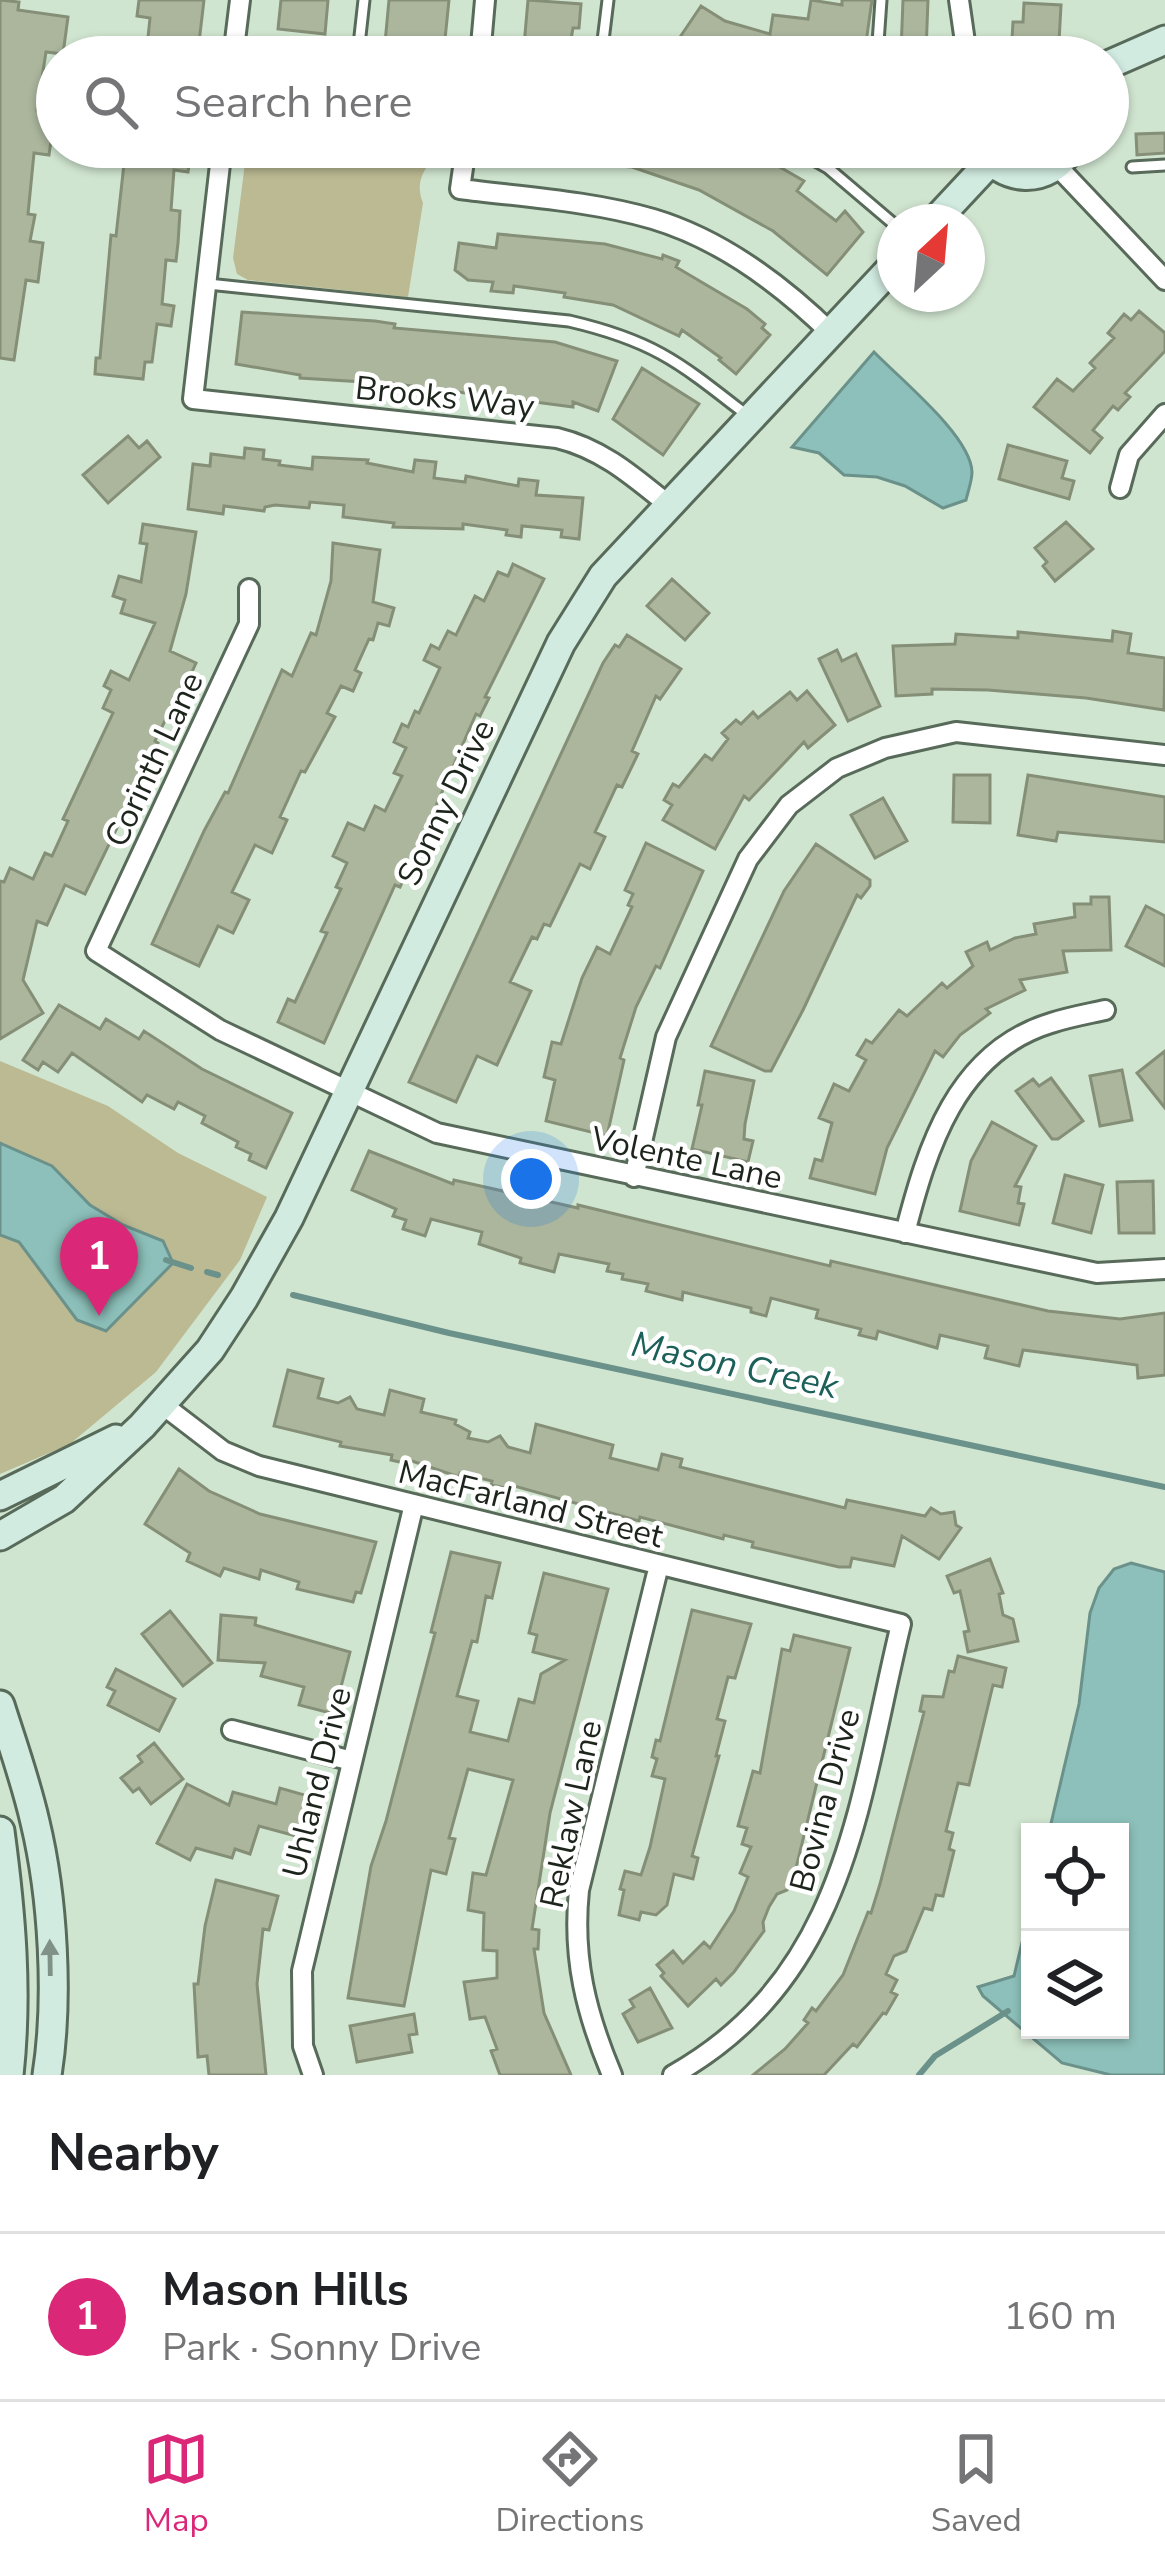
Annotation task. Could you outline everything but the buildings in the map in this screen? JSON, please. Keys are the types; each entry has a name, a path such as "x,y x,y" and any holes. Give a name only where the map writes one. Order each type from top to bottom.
{"street":[{"path":"236,36 240,0"},
{"path":"481,36 485,0"},
{"path":"959,0 964,36"},
{"path":"1129,56 1165,40"},
{"path":"208,284 221,168"},
{"path":"463,168 460,189 653,219 703,239 802,305 832,334"},
{"path":"947,204 974,168"},
{"path":"1001,168 1024,177 1049,168"},
{"path":"1074,168 1165,280"},
{"name":"Brooks Way","path":"208,284 193,398 557,438 585,445 619,464 671,508"},
{"name":"Sonny Drive","path":"0,1536 64,1499 163,1406 210,1350 289,1218 561,643 603,576 877,284"},
{"path":"1120,488 1129,455 1165,414"},
{"name":"Corinth Lane","path":"96,951 249,624 249,589"},
{"path":"634,1177 666,1037 748,859 789,805 837,768 885,748 956,731 1165,755"},
{"name":"Volente Lane","path":"96,951 220,1030 436,1133 1097,1273 1165,1269"},
{"path":"905,1233 922,1166 962,1085 999,1048 1047,1024 1106,1010"},
{"name":"MacFarland Street","path":"163,1406 223,1451 259,1466 901,1624"},
{"name":"Sonny Drive","path":"0,1496 142,1426"},
{"name":"Uhland Drive","path":"314,2075 303,2046 302,1971 414,1504"},
{"name":"Reklaw Lane","path":"612,2075 579,1979 577,1910 659,1565"},
{"name":"Bovina Drive","path":"673,2075 745,2026 783,1983 817,1928 841,1871 901,1624"},
{"path":"0,1705 36,1823 46,1902 52,2042 47,2075"},
{"path":"232,1730 352,1761"},
{"path":"0,1832 12,1924 15,2021 9,2075"}],"lane":[{"path":"360,36 364,0"},
{"path":"604,36 608,0"},
{"path":"878,36 880,0"},
{"path":"1132,167 1165,165"},
{"path":"828,168 877,210"},
{"path":"208,284 568,320 652,346 688,367 753,419"}],"green space":[{"path":"244,168 426,168 421,179 423,203 408,297 248,280 237,274 233,258"},
{"path":"0,1061 108,1106 178,1153 267,1197 240,1260 156,1372 70,1444 0,1474"}],"water":[{"path":"874,352 960,442 972,472 966,500 943,508 905,486 877,477 844,475 819,453 792,447"},
{"path":"0,1143 52,1166 90,1205 163,1241 173,1263 106,1331 77,1320 19,1242 0,1235"},
{"path":"1131,1563 1165,1572 1165,2075 1111,2075 1062,2063 1034,2039 1129,2039 1129,1823 1051,1823 1079,1704 1090,1613 1099,1588 1114,1569"},
{"path":"1021,1947 1021,2028 978,1987 1014,1976"}],"waterway":[{"name":"Mason Creek","path":"166,1260 191,1268"},
{"name":"Mason Creek","path":"207,1272 218,1275"},
{"name":"Mason Creek","path":"293,1295 1165,1487"},
{"path":"919,2075 935,2056 1008,2011"}],"place":[{"name":"Mason Hills","path":"99,1316"}]}
